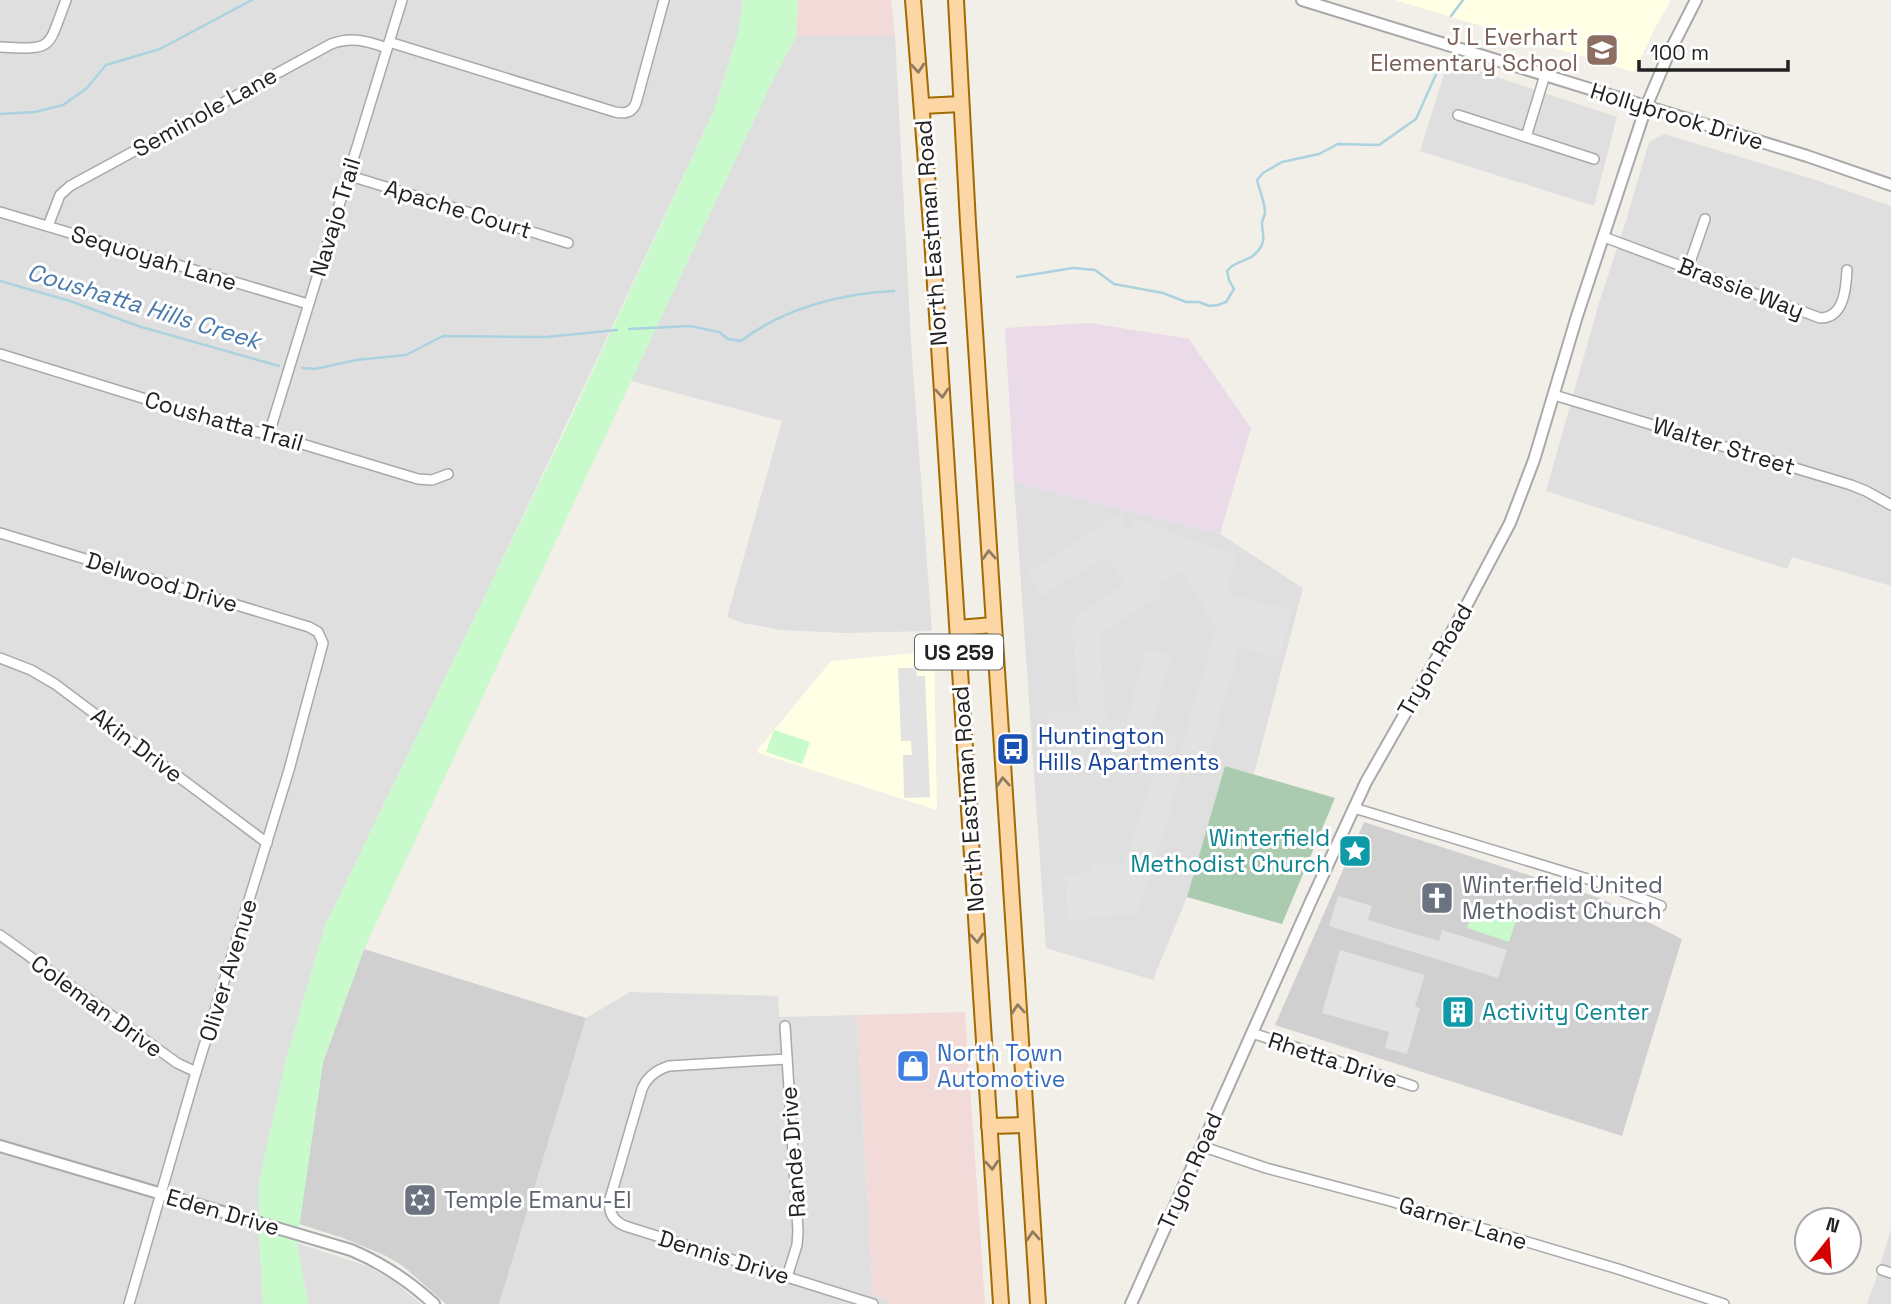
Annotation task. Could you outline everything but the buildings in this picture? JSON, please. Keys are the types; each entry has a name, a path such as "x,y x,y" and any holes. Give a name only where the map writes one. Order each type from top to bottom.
{"main road":[{"name":"North Eastman Road","path":"913,0 958,628 1001,1304"},
{"name":"North Eastman Road","path":"956,0 993,625 1038,1304"},
{"path":"922,106 961,104"},
{"path":"958,628 993,625"},
{"path":"989,1126 1025,1125"}],"street":[{"path":"0,47 34,48 46,44 51,39 66,0"},
{"name":"Navajo Trail","path":"269,434 402,0"},
{"name":"Seminole Lane","path":"48,226 60,195 70,186 331,44 345,39 388,45 626,113 636,103 664,0"},
{"name":"Hollybrook Drive","path":"1303,0 1807,156 1891,186"},
{"name":"Tryon Road","path":"1131,1304 1354,808 1380,756 1499,545 1528,478 1646,107 1696,0"},
{"path":"1526,137 1545,75"},
{"path":"1458,116 1594,159"},
{"name":"Apache Court","path":"347,174 568,243"},
{"name":"Sequoyah Lane","path":"0,212 308,304"},
{"path":"1688,268 1705,219"},
{"name":"Brassie Way","path":"1604,237 1823,318 1832,316 1839,309 1846,290 1847,270"},
{"name":"Coushatta Trail","path":"0,354 246,430 269,434 418,479 432,480 448,474"},
{"name":"Walter Street","path":"1554,395 1851,485 1891,505"},
{"name":"Delwood Drive","path":"0,533 309,627 320,636"},
{"name":"Oliver Avenue","path":"129,1304 267,843 322,650 320,636"},
{"name":"Akin Drive","path":"0,658 31,670 55,684 267,843"},
{"path":"1354,808 1601,883 1661,906"},
{"name":"Coleman Drive","path":"0,935 177,1063 196,1073"},
{"name":"Rande Drive","path":"785,1026 798,1231 787,1277"},
{"name":"Rhetta Drive","path":"1252,1033 1413,1086"},
{"name":"Dennis Drive","path":"787,1059 668,1066 652,1074 642,1089 609,1207 614,1219 625,1226 873,1304"},
{"name":"Eden Drive","path":"0,1146 339,1246 396,1273 434,1304"},
{"name":"Garner Lane","path":"1201,1146 1266,1168 1390,1201 1605,1265 1724,1304"}],"shaded area":[{"path":"0,0 743,0 738,34 713,113 494,577 325,926 287,1056 259,1182 263,1304 0,1304"},
{"path":"798,0 891,0 895,36 796,36"},
{"name":"J L Everhart Elementary School","path":"1395,0 1671,0 1634,72"},
{"path":"796,36 895,36 911,341 932,631 844,633 781,630 727,617 782,421 631,381"},
{"path":"1448,61 1617,117 1594,206 1420,151"},
{"path":"1664,134 1813,179 1891,206 1891,586 1792,557 1787,569 1546,491 1598,306 1649,142"},
{"path":"1091,323 1189,339 1251,428 1220,534 1014,482 1005,328"},
{"path":"1014,482 1220,534 1303,588 1254,774 1225,766 1187,897 1153,980 1046,948"},
{"path":"1121,513 1127,530 1132,528 1135,519 1236,556 1227,594 1292,610 1280,658 1240,647 1206,764 1186,759 1138,914 1067,920 1065,874 1090,873 1090,865 1125,863 1158,759 1081,738 1049,739 1048,712 1079,710 1073,620 1125,584 1106,556 1041,597 1028,573","holes":["1182,572 1216,628 1179,756 1173,754 1178,738 1150,730 1172,655 1152,649 1145,653 1126,722 1108,718 1105,709 1100,634 1162,595 1157,586"]},
{"path":"934,651 937,810 756,752 831,661"},
{"path":"898,668 916,668 917,676 925,676 930,797 904,798 903,755 912,755 911,741 901,741"},
{"path":"1225,766 1335,798 1282,924 1187,897"},
{"path":"1364,822 1600,898 1682,939 1622,1136 1275,1025"},
{"path":"1338,896 1372,906 1368,920 1439,941 1442,930 1507,950 1498,978 1329,926"},
{"path":"364,949 586,1018 499,1304 446,1304 403,1266 386,1256 299,1224 323,1062"},
{"path":"1340,950 1425,975 1415,1006 1420,1008 1407,1054 1385,1048 1389,1032 1322,1013"},
{"path":"630,992 778,996 779,1017 857,1015 873,1295 888,1300 887,1304 499,1304 586,1018"},
{"path":"965,1012 985,1304 887,1304 888,1300 873,1295 857,1015"},
{"path":"1891,1229 1891,1304 1867,1304 1876,1279"},
{"path":"297,1243 367,1266 396,1283 421,1304 308,1304"}],"green space":[{"path":"743,0 798,0 796,36 364,949 323,1062 297,1243 308,1304 263,1304 259,1182 287,1056 325,926 563,435 713,113 738,34"},
{"path":"774,730 810,742 802,764 766,752"},
{"path":"1479,902 1518,915 1509,942 1467,928 1472,912 1475,912"}],"waterway":[{"path":"0,114 35,112 63,105 87,88 106,65 160,49 252,0"},
{"name":"Coushatta Hills Creek","path":"1451,16 1463,0"},
{"name":"Coushatta Hills Creek","path":"1017,277 1073,268 1095,270 1114,284 1163,293 1186,302 1199,302 1209,306 1226,302 1234,289 1227,271 1233,265 1252,257 1263,242 1262,223 1265,208 1257,180 1263,173 1282,162 1319,154 1338,144 1379,145 1416,119 1442,61"},
{"name":"Coushatta Hills Creek","path":"0,281 70,301 138,326 279,366"},
{"name":"Coushatta Hills Creek","path":"629,329 690,326 719,332 728,339 741,341 775,320 813,305 854,295 894,291"},
{"name":"Coushatta Hills Creek","path":"302,368 315,369 356,360 406,355 443,336 546,337 617,330"}],"place":[{"name":"J L Everhart Elementary School","path":"1602,50"},
{"name":"Huntington Hills Apartments","path":"1013,749"},
{"name":"Winterfield Methodist Church","path":"1355,851"},
{"name":"Winterfield United Methodist Church","path":"1437,898"},
{"name":"Activity Center","path":"1458,1012"},
{"name":"North Town Automotive","path":"913,1066"},
{"name":"Temple Emanu-El","path":"420,1200"}]}
